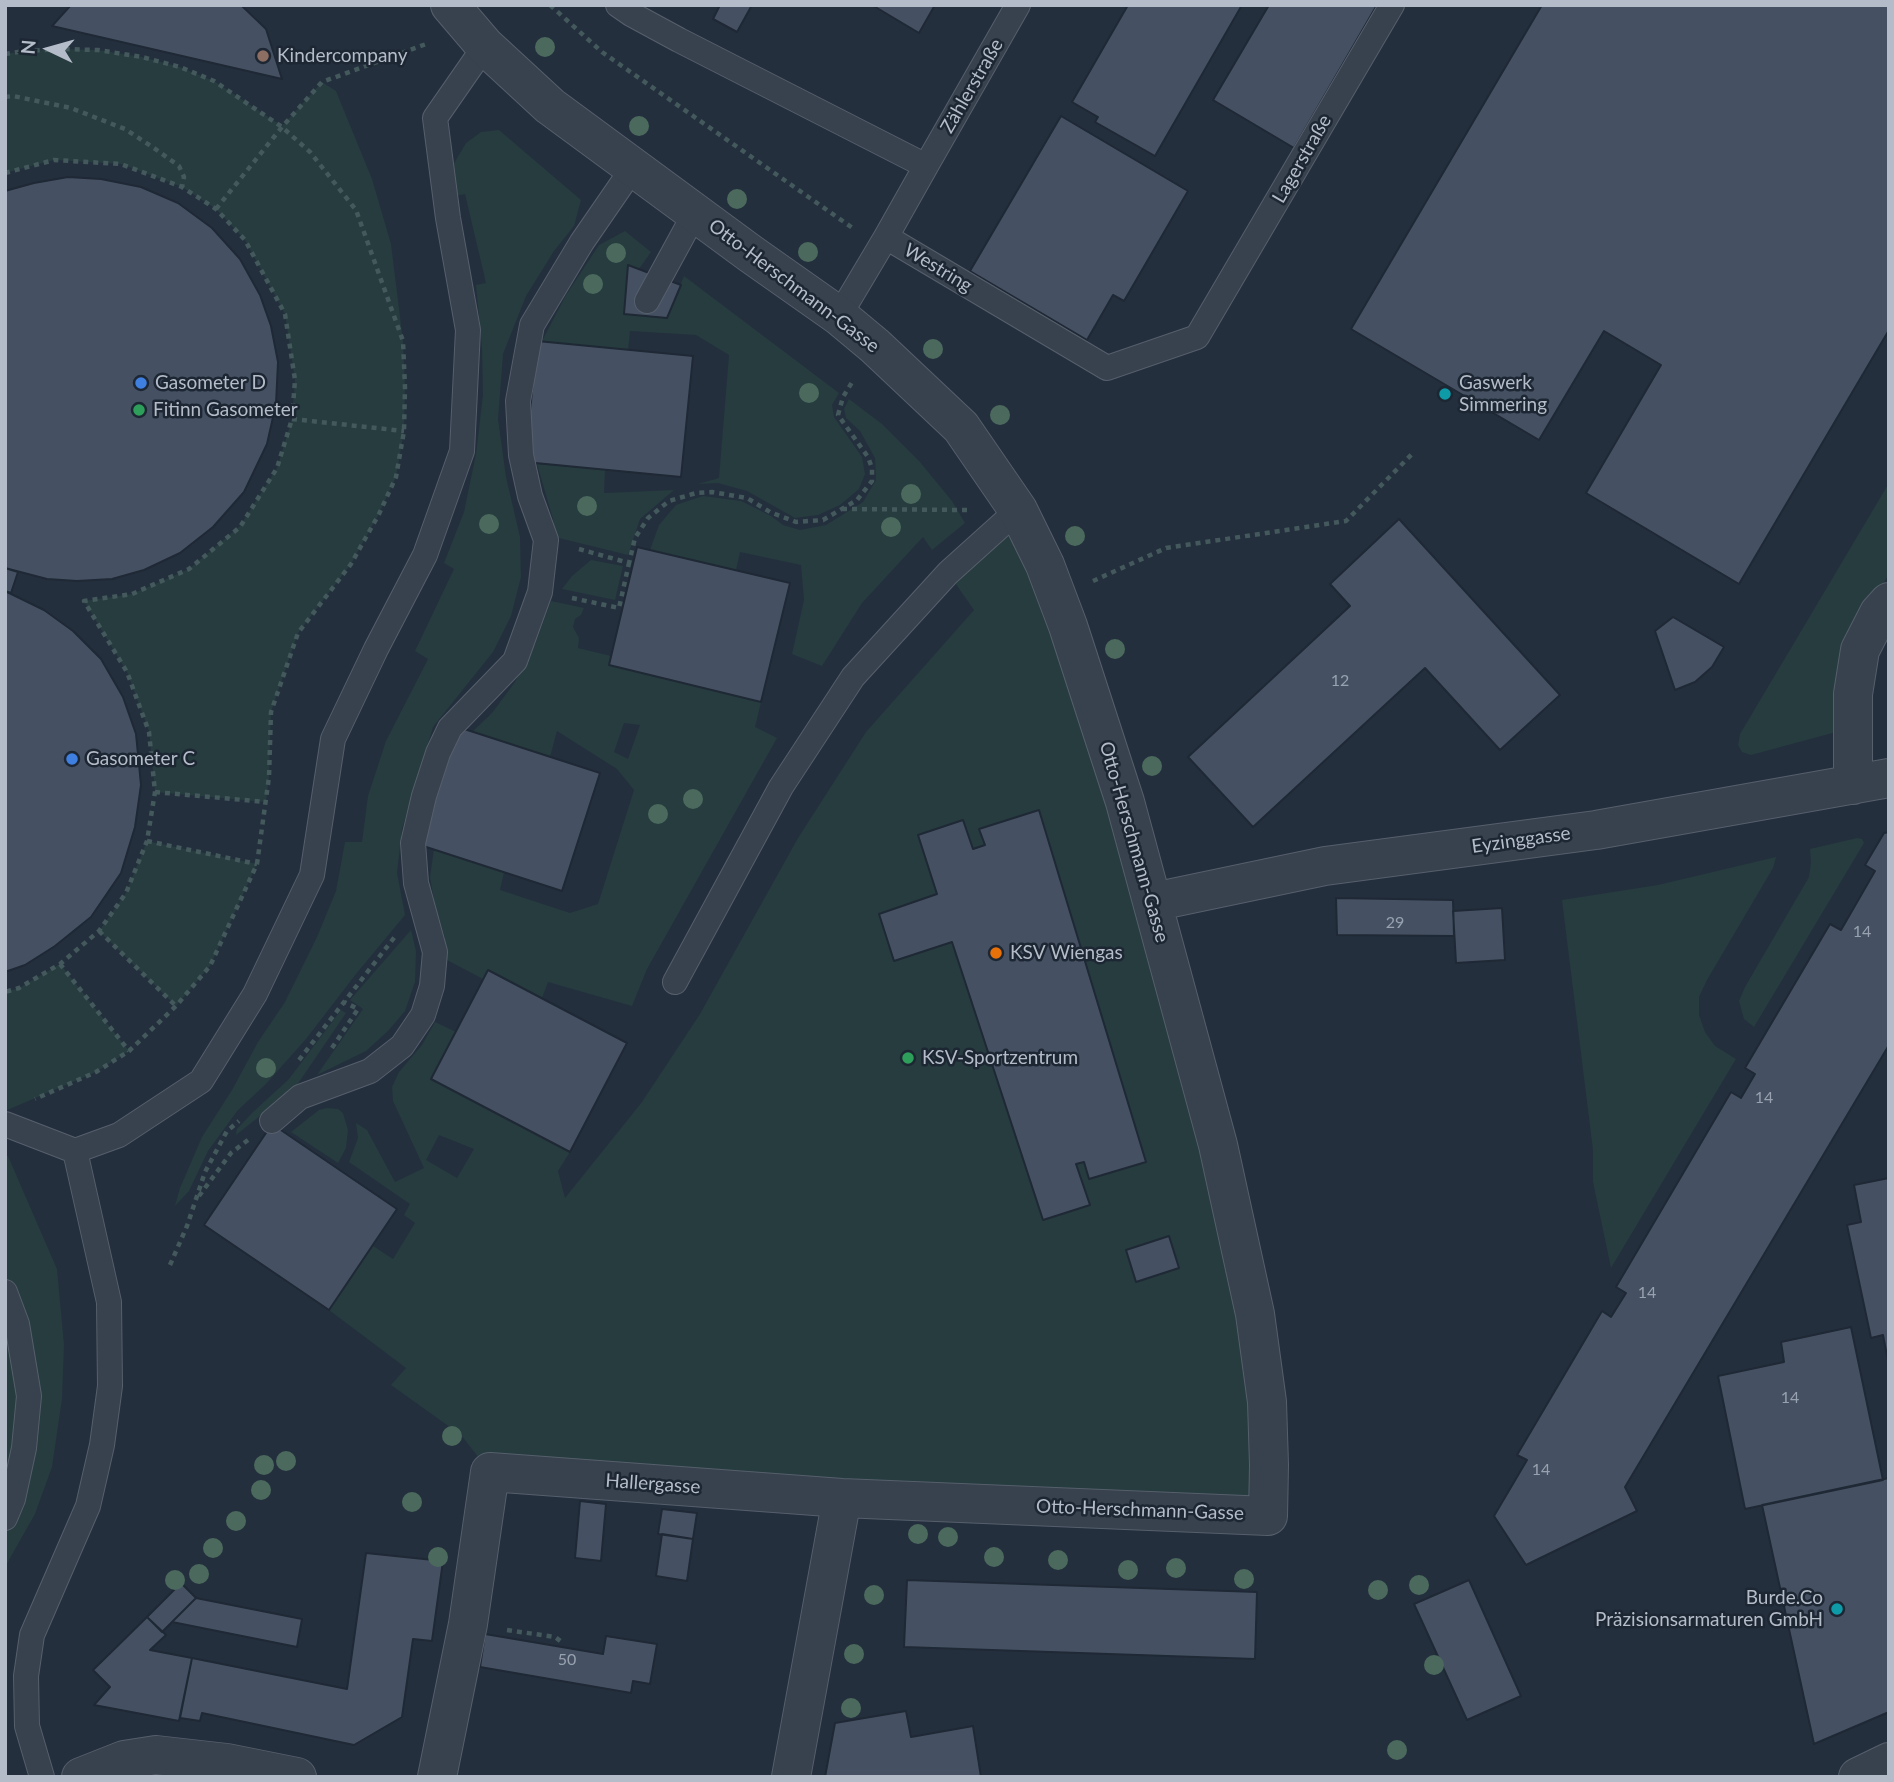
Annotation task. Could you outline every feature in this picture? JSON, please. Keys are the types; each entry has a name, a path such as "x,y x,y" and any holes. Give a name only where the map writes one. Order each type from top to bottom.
{"street":[{"name":"Otto-Herschmann-Gasse","path":"468,26 550,106 839,316 876,346 961,427 1018,510 1058,598 1125,802 1218,1145 1255,1314 1267,1402 1268,1516 842,1498"},
{"path":"1871,782 1853,694 1860,650 1879,613 1889,602"},
{"name":"Eyzinggasse","path":"1153,902 1325,866 1596,830 1871,782"},
{"name":"Hallergasse","path":"437,1777 468,1624 491,1472 842,1498"},
{"path":"791,1777 842,1498"},
{"path":"81,1777 124,1760 156,1755 227,1763 297,1777"},
{"path":"1858,1777 1889,1762"}],"lane":[{"path":"618,5 679,40 926,166"},
{"name":"Zählerstraße","path":"926,166 1018,5"},
{"name":"Lagerstraße","path":"1212,313 1392,5"},
{"path":"5,1124 75,1151 119,1135 201,1081 255,994 312,875 333,739 425,555 462,451 468,330 448,218 435,118 468,26"},
{"name":"Westring","path":"926,166 884,242 1107,368 1197,337 1212,313"},
{"path":"272,1121 300,1097 370,1071 402,1046 423,1015 432,986 436,952 416,883 413,843 424,796 438,753 450,728 515,661 540,592 545,540 530,496 521,455 518,401 532,325 582,242 633,168"},
{"path":"647,301 695,213"},
{"path":"839,316 884,242"},
{"path":"674,982 781,787 853,677 948,573 1018,510"},
{"path":"42,1777 16,1676 88,1506 102,1445 110,1386 109,1302 75,1151"},
{"path":"5,1292 17,1324 29,1396 24,1448 13,1499 5,1518"}],"path":[{"path":"550,5 602,52 884,242"},
{"path":"216,209 322,82 468,26"},
{"path":"5,54 61,49 97,50 142,57 180,67 214,81 282,127 310,152 356,210 403,341 405,388 404,431 396,477 351,564 298,633 271,712 269,777 257,864 210,966 176,1006 130,1051 96,1072 30,1101"},
{"path":"5,97 13,96 71,108 125,129 179,166 184,177 182,187"},
{"path":"5,173 54,160 121,164 182,187 216,209 245,240 285,314 295,380 292,419 277,468 240,527 189,569 132,594 84,601 127,672 149,732 155,792 147,841 126,893 99,931 60,964 19,988 5,992"},
{"path":"540,592 619,608 635,538 648,518 669,501 696,493 712,492 747,498 770,512 796,522 823,520 856,500 872,481 872,468 868,457 838,415 842,397 876,346"},
{"path":"292,419 404,431"},
{"path":"1058,598 1166,548 1346,521 1413,453"},
{"path":"842,509 1018,510"},
{"path":"545,540 629,563"},
{"path":"155,792 266,802"},
{"path":"147,841 257,864"},
{"path":"99,931 176,1006"},
{"path":"60,964 130,1051"},
{"path":"196,1199 230,1153"},
{"path":"468,1624 555,1637 563,1643"}],"green space":[{"path":"61,49 98,50 180,67 214,81 282,126 322,82 336,91 372,179 391,244 403,341 405,388 404,431 396,477 351,564 298,633 271,712 266,802 155,792 149,731 127,672 84,601 132,594 189,569 240,526 277,468 292,419 295,380 285,314 245,240 216,209 182,187 121,164 54,160 5,173 5,54"},
{"path":"499,130 581,200 574,226 554,251 526,296 503,354 498,419 506,477 520,537 521,577 511,616 493,652 433,727 402,829 397,873 405,915 306,1039 266,1084 238,1110 208,1151 189,1191 175,1206 202,1137 285,1002 317,937 336,891 345,842 362,842 368,796 386,741 428,659 415,651 454,569 444,563 464,512 476,454 483,395 476,285 486,283 465,194 455,196 453,165 466,143 481,132"},
{"path":"625,231 651,252 639,269 628,265 625,314 667,318 684,276 839,393 832,405 834,417 862,457 865,474 859,489 840,505 818,515 795,518 747,491 718,483 698,484 719,478 729,355 696,335 630,331 628,350 542,341 566,295 599,245"},
{"path":"849,399 882,424 920,462 952,501 965,523 932,550 923,537 862,603 822,666 792,654 804,600 801,565 740,552 736,570 650,550 659,525 676,505 703,496 741,501 783,525 800,530 826,525 863,502 876,480 875,458 860,431 846,418 844,409"},
{"path":"537,464 605,470 604,493 674,490 640,519 628,555 555,537 553,519"},
{"path":"1889,483 1889,574 1851,638 1836,732 1751,755 1742,752 1738,745 1740,734"},
{"name":"KSV-Sportzentrum","path":"1018,510 1218,1145 1268,1516 490,1472 461,1435 391,1385 406,1368 329,1310 373,1246 393,1259 415,1223 404,1215 410,1204 349,1162 358,1138 356,1123 367,1130 395,1182 424,1168 393,1101 392,1087 399,1072 422,1045 435,1022 456,1032 570,1152 558,1171 565,1198 642,1102 700,1014 798,838 866,732 974,610 948,573","holes":["439,1135 474,1149 457,1178 426,1160"]},
{"path":"591,560 623,566 615,600 562,589 572,576"},
{"path":"551,601 584,608 581,615 575,619 573,627 579,638 578,648 611,656 609,665 761,702 755,727 777,738 647,969 632,1006 548,982 542,998 489,970 483,979 445,959 445,938 430,877 434,849 504,872 500,890 570,913 598,904 634,790 617,769 557,731 550,757 472,732 492,713 515,682 535,644","holes":["624,723 640,725 628,759 614,752"]},
{"path":"1857,838 1864,843 1754,1027 1744,1019 1739,1001 1809,877 1810,849"},
{"path":"147,841 257,864 210,966 176,1006 99,931 126,893"},
{"path":"1776,857 1773,868 1699,997 1699,1015 1705,1032 1715,1046 1736,1059 1611,1268 1593,1182 1593,1150 1562,900 1658,885"},
{"path":"411,930 416,951 415,982 405,1011 366,1051 317,1075 363,1009 350,1000"},
{"path":"60,964 129,1051 96,1072 5,1111 5,992 19,988"},
{"path":"341,1010 346,1013 295,1088 236,1135 237,1129 252,1113 289,1079"},
{"path":"338,1109 343,1113 348,1130 346,1148 338,1163 291,1132 319,1110"},
{"path":"5,1155 8,1156 57,1269 64,1345 62,1399 52,1467 35,1514 5,1567"}],"building":[{"path":"71,5 241,5 266,29 282,79 52,26"},
{"path":"720,5 752,5 737,32 713,19"},
{"path":"872,5 935,5 919,33"},
{"path":"1128,5 1242,5 1155,156 1095,122 1098,117 1072,102"},
{"path":"1269,5 1377,5 1294,148 1213,100"},
{"path":"1542,5 1889,5 1889,330 1739,584 1586,493 1661,365 1604,331 1539,440 1351,329"},
{"path":"1061,116 1188,191 1124,301 1113,295 1087,340 970,271"},
{"name":"Gasometer D","path":"68,177 101,179 141,187 178,203 212,228 240,259 260,295 271,326 278,362 276,404 267,444 244,492 213,527 180,553 144,570 112,579 47,579 5,568 5,191"},
{"path":"628,265 681,285 667,318 624,314"},
{"path":"537,341 693,356 681,477 525,462"},
{"path":"1399,519 1560,695 1500,750 1425,668 1253,827 1188,757 1350,606 1330,584"},
{"path":"637,547 790,583 761,702 609,665"},
{"path":"5,568 18,572 11,593 5,591"},
{"name":"Gasometer C","path":"5,591 44,610 73,631 101,659 123,697 136,734 141,785 135,827 121,873 91,917 55,946 25,965 5,972"},
{"path":"1673,617 1724,647 1712,667 1695,682 1675,690 1655,631"},
{"path":"458,727 600,773 562,891 420,845"},
{"path":"1039,810 1146,1162 1089,1179 1084,1162 1076,1164 1090,1205 1043,1220 952,942 894,961 879,914 937,894 918,835 963,820 973,849 985,845 979,829"},
{"path":"1889,832 1889,1045 1625,1487 1637,1511 1526,1565 1494,1516 1527,1460 1517,1455 1602,1311 1611,1317 1626,1293 1616,1287 1731,1092 1741,1098 1755,1074 1745,1068 1830,924 1841,930 1875,871 1865,865 1884,833"},
{"path":"1336,898 1453,900 1454,936 1337,935"},
{"path":"1502,908 1505,960 1456,963 1453,911"},
{"path":"488,970 627,1043 570,1152 431,1079"},
{"path":"272,1124 397,1209 329,1310 204,1225"},
{"path":"1889,1178 1889,1366 1883,1335 1871,1338 1847,1225 1861,1222 1854,1185"},
{"path":"1169,1236 1179,1268 1136,1282 1126,1250"},
{"path":"1851,1327 1883,1480 1745,1509 1718,1376 1784,1362 1781,1342"},
{"name":"Burde.Co Präzisionsarmaturen GmbH","path":"1889,1478 1889,1712 1814,1744 1762,1505"},
{"path":"580,1501 606,1504 601,1561 575,1558"},
{"path":"662,1509 697,1513 693,1539 658,1534"},
{"path":"662,1534 693,1539 687,1581 656,1576"},
{"path":"366,1553 443,1561 432,1641 413,1639 402,1717 354,1745 202,1713 200,1721 180,1718 192,1658 347,1689"},
{"path":"907,1580 1257,1592 1255,1659 904,1647"},
{"path":"1469,1580 1521,1696 1467,1720 1414,1604"},
{"path":"181,1583 196,1598 162,1632 147,1617"},
{"path":"196,1598 302,1619 297,1647 172,1622"},
{"path":"147,1617 166,1635 150,1650 192,1658 179,1721 94,1705 110,1687 93,1670"},
{"path":"485,1634 603,1654 606,1636 657,1644 650,1684 633,1681 631,1693 480,1667"},
{"path":"906,1711 911,1737 973,1726 981,1777 825,1777 835,1723"}],"place":[{"name":"Kindercompany","path":"263,56"},
{"name":"Gasometer D","path":"141,383"},
{"name":"Gaswerk Simmering","path":"1445,394"},
{"name":"Fitinn Gasometer","path":"139,410"},
{"name":"Gasometer C","path":"72,759"},
{"name":"KSV Wiengas","path":"996,953"},
{"name":"KSV-Sportzentrum","path":"908,1058"},
{"name":"Burde.Co Präzisionsarmaturen GmbH","path":"1837,1609"}]}
